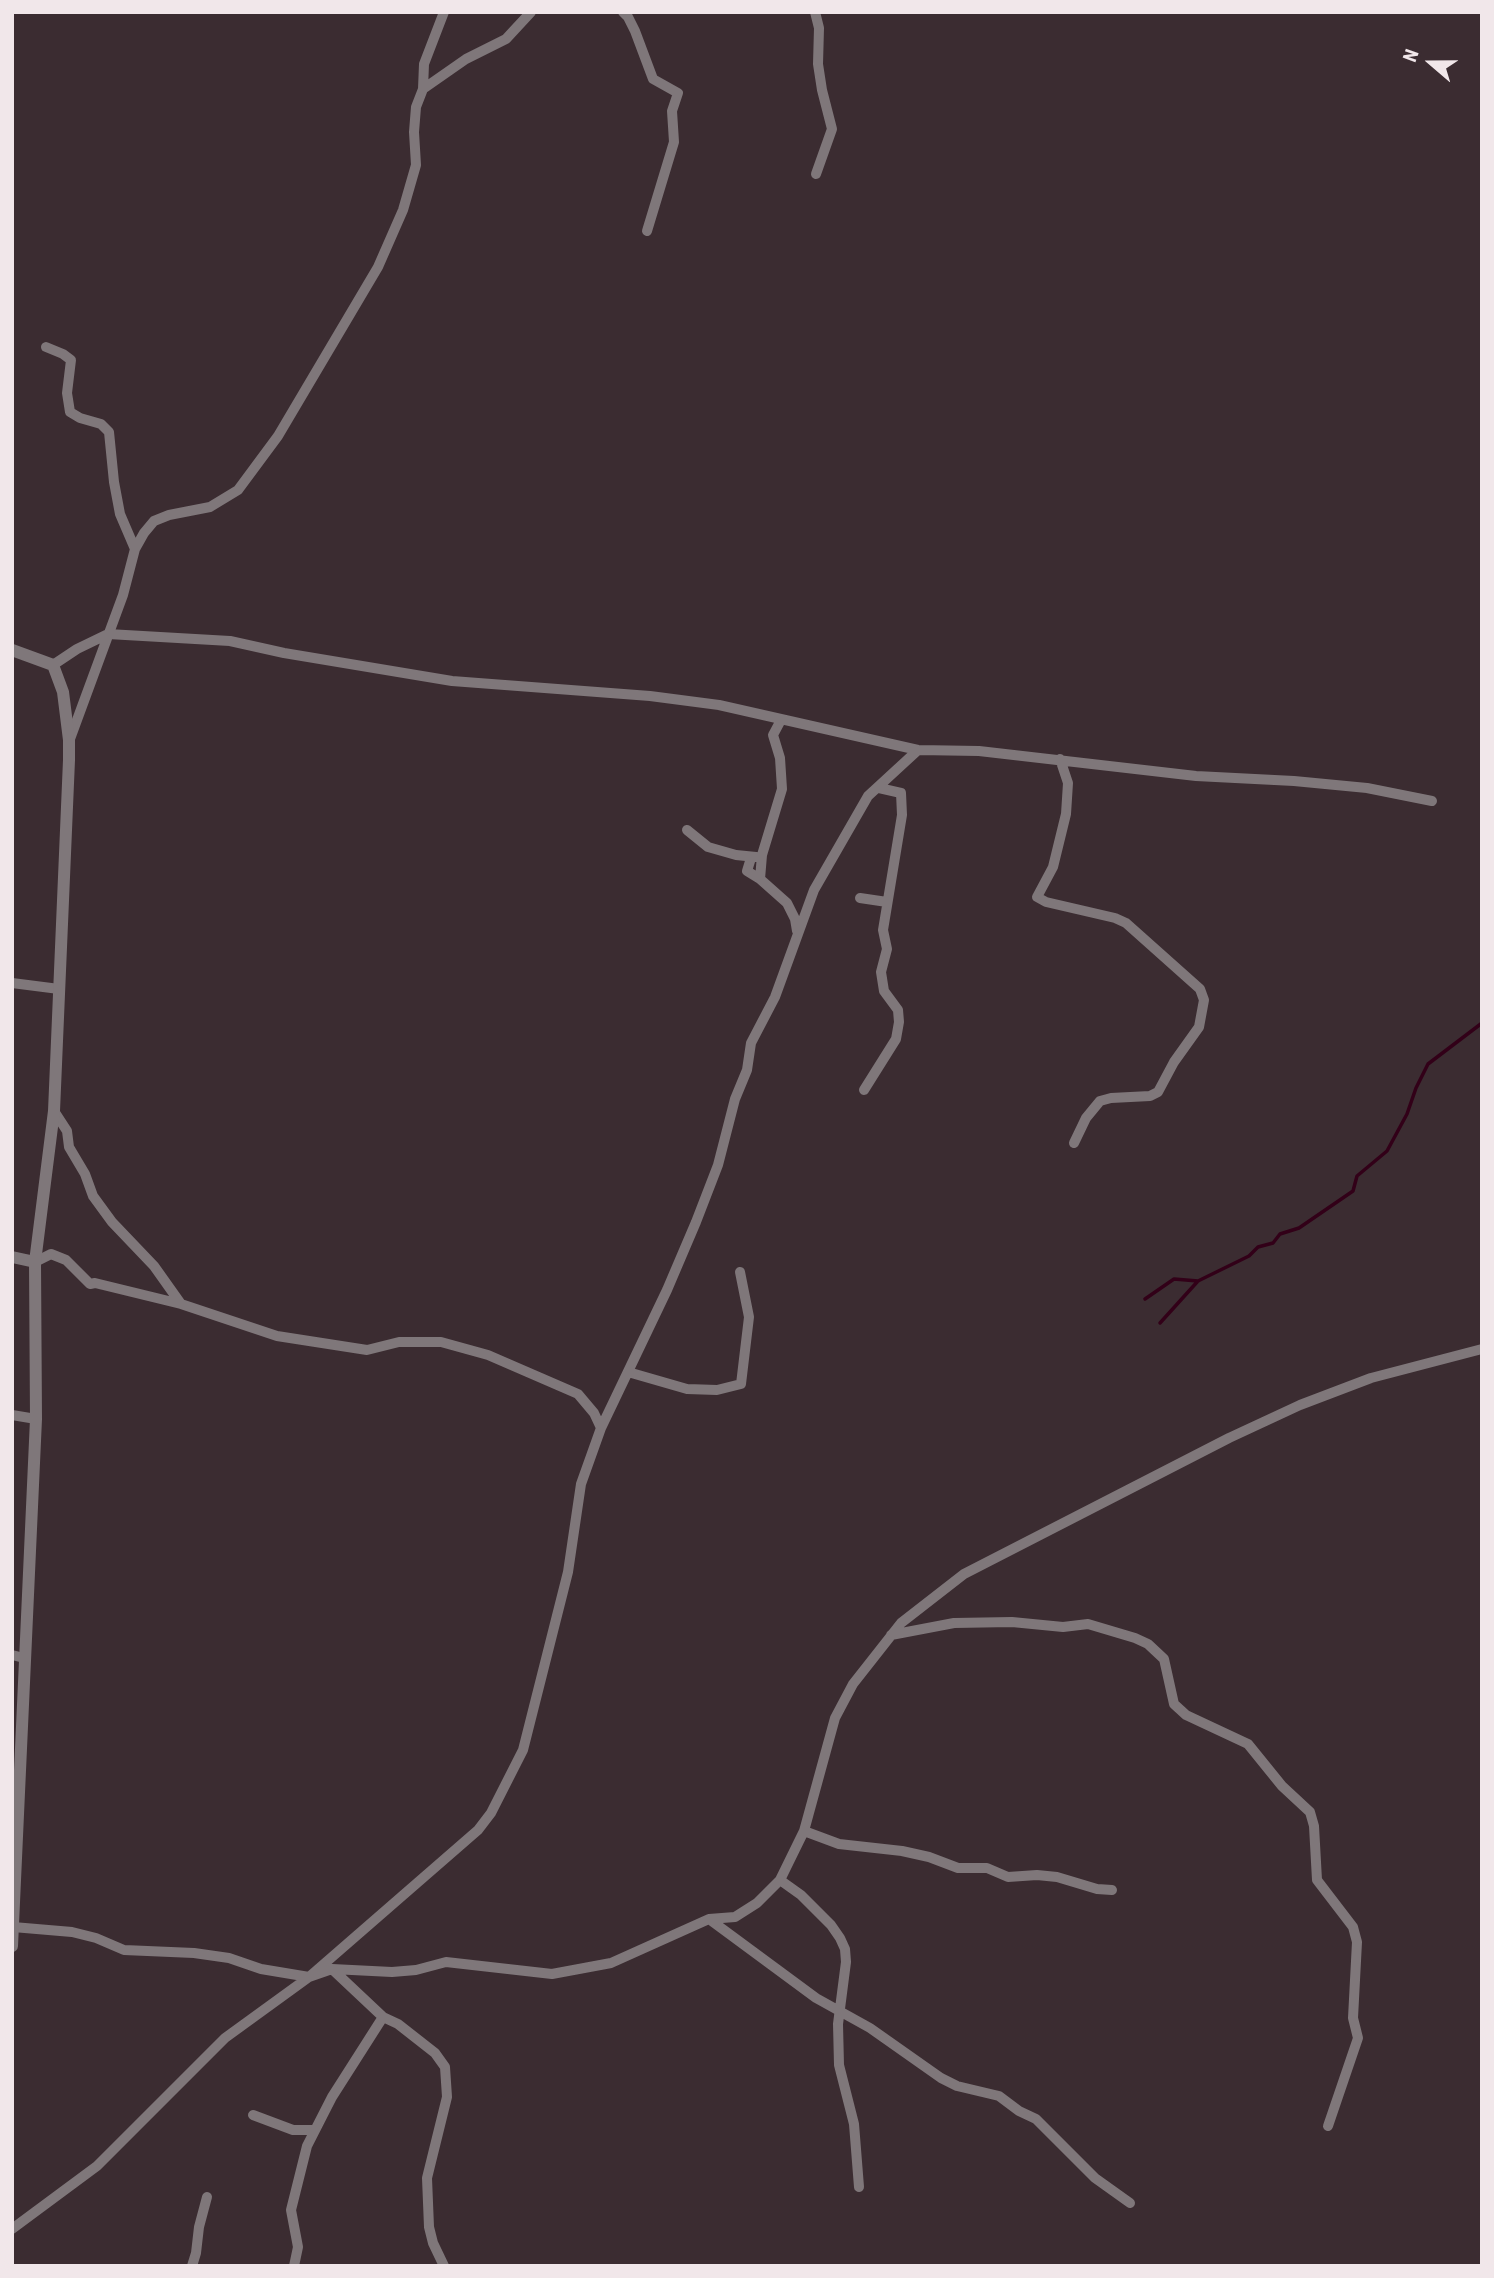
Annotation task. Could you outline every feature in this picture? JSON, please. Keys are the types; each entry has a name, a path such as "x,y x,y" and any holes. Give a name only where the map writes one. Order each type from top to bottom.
{"street":[{"path":"69,740 123,595 135,549 144,533 155,521 169,515 210,507 238,490 278,436 378,267 403,210 416,165 416,107 423,89 424,64 444,12"},
{"path":"423,89 466,59 506,39 531,12"},
{"path":"623,12 635,31 653,79 678,93 672,111 674,142 647,231"},
{"path":"815,12 820,27 818,64 832,128 816,174"},
{"path":"46,347 71,360 67,393 70,412 80,418 102,424 109,432 120,514 135,549"},
{"path":"52,665 108,634 230,641 452,681 650,696 719,705 918,750 979,751 1196,776 1367,788 1432,801"},
{"path":"12,650 52,665 63,692 69,740 54,1111 35,1262 36,1419 18,1656 12,1946"},
{"path":"768,717 780,758 782,789 757,857 747,871 776,891 790,908 798,937"},
{"path":"773,735 781,720"},
{"path":"12,2229 97,2166 225,2038 309,1977 478,1830 501,1795 510,1772 523,1751 568,1572 581,1484 601,1428 696,1222 718,1165 735,1098 747,1070 751,1043 775,997 814,890 868,796 918,750"},
{"path":"1060,760 1068,783 1066,814 1053,867 1037,897 1046,902 1126,923 1200,989 1204,1000 1199,1027 1174,1062 1158,1092 1150,1096 1100,1101 1086,1118 1074,1143"},
{"path":"864,1090 896,1039 899,1022 898,1010 884,991 881,979 887,949 883,930 902,815 898,768"},
{"path":"879,788 901,793"},
{"path":"687,830 708,847 757,857"},
{"path":"860,898 887,902"},
{"path":"12,983 59,989"},
{"path":"54,1111 67,1131 69,1147 85,1174 93,1196 112,1222 153,1266 181,1304"},
{"path":"12,1257 35,1262 51,1254 65,1260 90,1284 181,1304 277,1336 361,1350 399,1342 442,1342 488,1355 578,1394 594,1413 601,1428"},
{"path":"628,1372 687,1390 718,1390 741,1384 749,1317 740,1272"},
{"path":"13,1927 72,1932 96,1938 124,1950 194,1953 229,1958 261,1969 309,1977 332,1969 392,1972 416,1970 446,1962 552,1975 611,1963 709,1919 735,1917 757,1903 780,1880 804,1831 835,1718 853,1684 901,1623 964,1574 1229,1438 1300,1405 1371,1378 1482,1349"},
{"path":"12,1415 36,1419"},
{"path":"891,1635 954,1623 1012,1622 1063,1627 1088,1624 1115,1630 1148,1644 1164,1659 1174,1704 1186,1715 1248,1744 1282,1786 1310,1812 1314,1826 1317,1880 1353,1927 1357,1942 1353,2018 1358,2038 1328,2126"},
{"path":"804,1831 839,1844 902,1851 929,1857 958,1868 987,1868 1008,1877 1057,1877 1097,1889 1112,1890"},
{"path":"780,1880 801,1895 841,1938 846,1962 839,2010 839,2066 854,2124 859,2187"},
{"path":"709,1919 816,1998 870,2028 941,2078 957,2086 999,2096 1019,2111 1036,2119 1095,2178 1130,2203"},
{"path":"332,1969 383,2017 398,2024 435,2053 445,2067 447,2097 428,2178 429,2227 443,2266"},
{"path":"294,2266 298,2247 291,2210 307,2146 332,2097 383,2017"},
{"path":"253,2115 293,2130 315,2130"},
{"path":"192,2266 198,2227 207,2197"}],"waterway":[{"path":"1160,1323 1198,1281 1249,1256 1258,1247 1273,1243 1280,1234 1299,1228 1353,1191 1357,1176 1387,1151 1407,1114 1428,1064 1482,1023"},
{"path":"1145,1299 1174,1279 1198,1281"}]}
